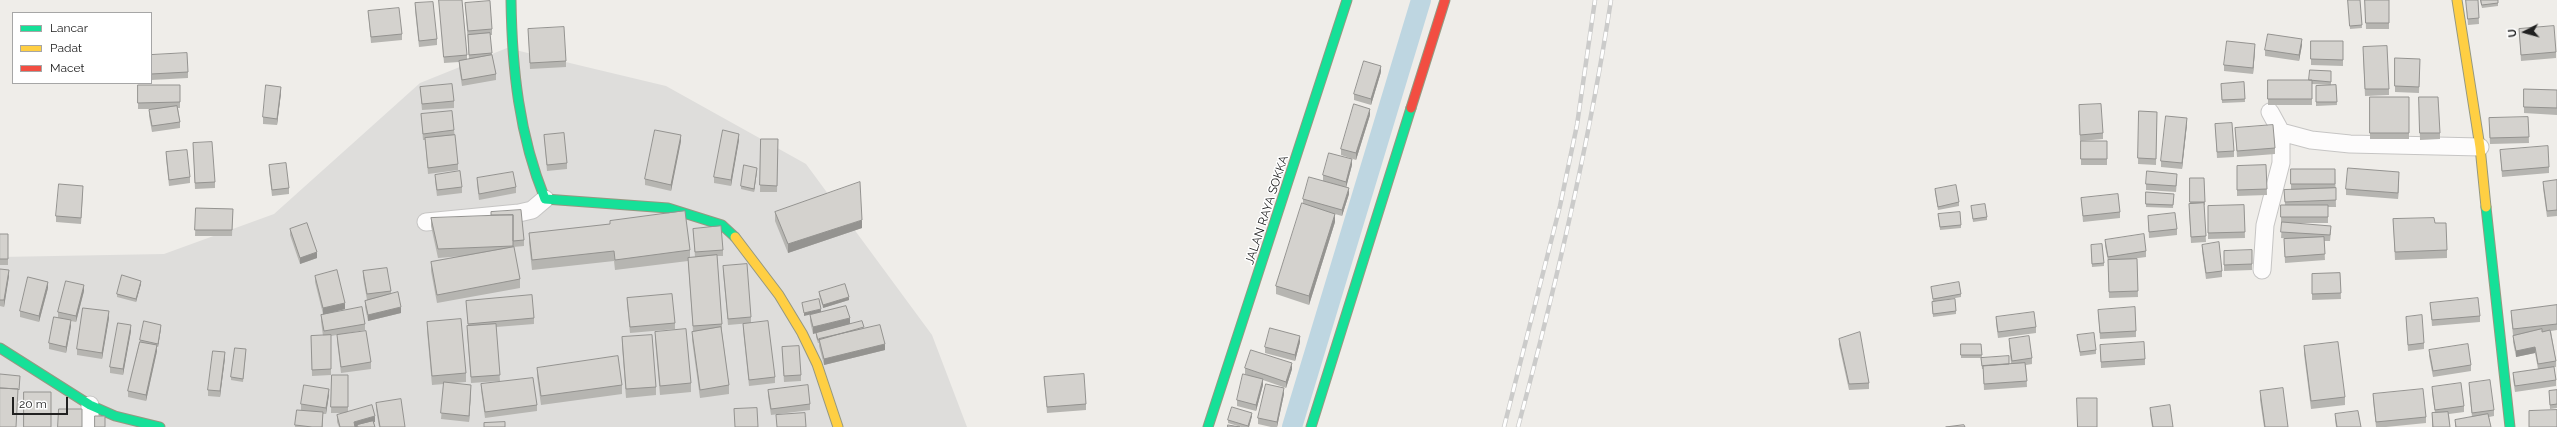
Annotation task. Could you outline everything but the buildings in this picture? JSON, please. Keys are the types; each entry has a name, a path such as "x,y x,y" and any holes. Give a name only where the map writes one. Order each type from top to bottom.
{"street":[{"path":"511,0 511,42 516,95 532,168 545,199"},
{"name":"JALAN RAYA SOKKA","path":"1208,427 1318,94 1347,0"},
{"path":"1311,427 1445,0"},
{"path":"2457,0 2480,148 2510,427"},
{"path":"2262,270 2265,225 2281,163 2281,132 2270,112"},
{"path":"2281,132 2311,140 2350,144 2480,148"},
{"path":"426,222 520,213 532,210 545,199 668,208 722,225 740,242 779,295 802,333 817,364 838,427"},
{"path":"0,348 90,405 115,416 160,427"},
{"path":"90,405 90,427"}],"shaded area":[{"path":"507,48 666,86 806,164 932,335 967,427 0,427 0,257 164,254 274,214 420,83"}],"waterway":[{"path":"1292,427 1421,0"}],"railway":[{"path":"1504,427 1560,206 1577,125 1595,0"},
{"path":"1518,427 1558,268 1582,162 1593,108 1611,0"}],"traffic: fast":[{"path":"511,0 515,76 523,126 536,175 545,199 668,208 722,225 735,237"},
{"path":"1208,427 1347,0"},
{"path":"1311,427 1411,108"},
{"path":"2486,207 2510,427"},
{"path":"0,348 90,405 115,416 160,427"}],"traffic: slow":[{"path":"2457,0 2480,147 2486,207"},
{"path":"735,237 779,295 802,333 817,364 838,427"}],"traffic: jam":[{"path":"1411,108 1445,0"}]}
